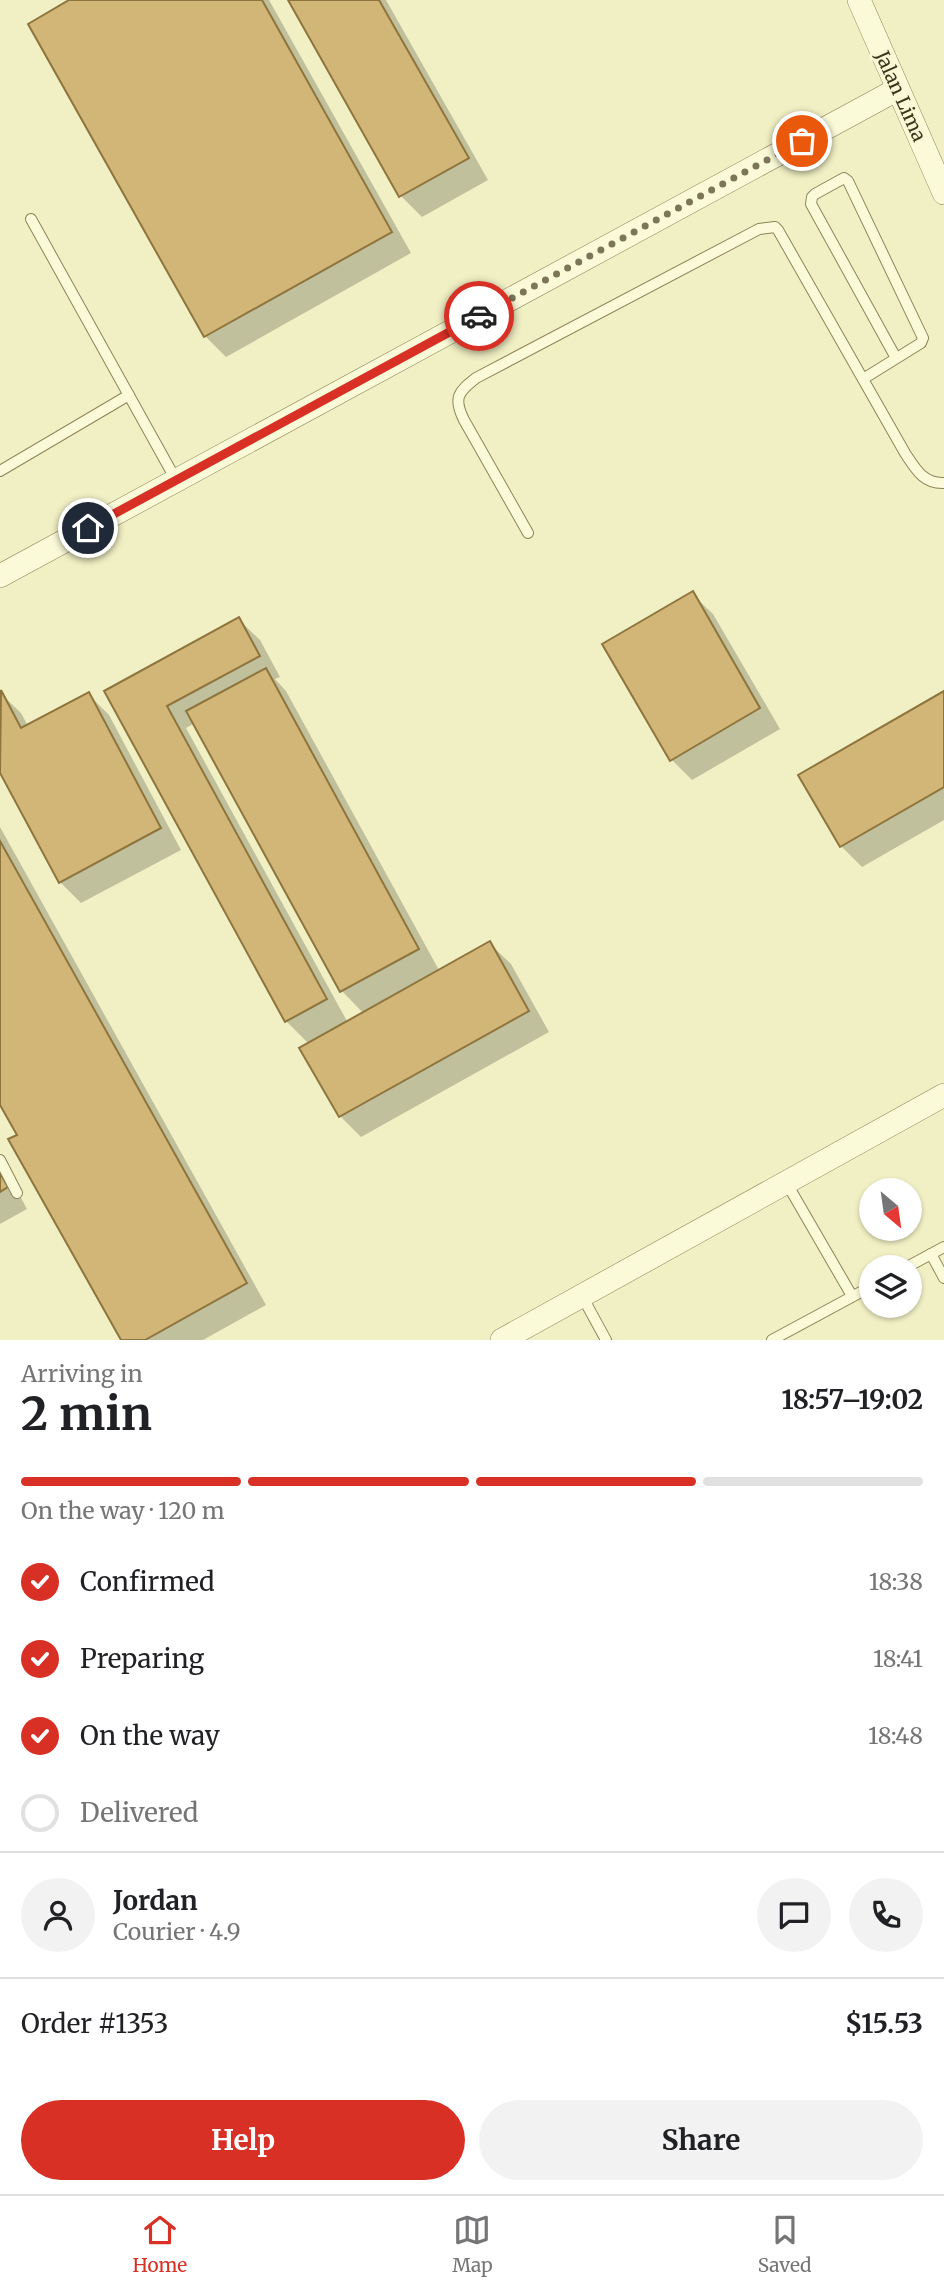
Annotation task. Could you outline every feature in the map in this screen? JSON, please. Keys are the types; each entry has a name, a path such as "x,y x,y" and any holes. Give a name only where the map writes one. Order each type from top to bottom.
{"street":[{"name":"Jalan Lima","path":"859,0 944,192"},
{"path":"0,576 898,89"},
{"path":"502,1340 944,1094"}],"lane":[{"path":"863,379 921,343 922,334 848,181 844,178 812,197 811,204 896,358"},
{"path":"32,219 176,480"},
{"path":"528,533 464,420 458,407 460,394 476,378 759,229 775,227 905,453 921,476 934,484 944,483"},
{"path":"0,471 129,395"},
{"path":"0,1160 18,1193"},
{"path":"786,1182 852,1296"},
{"path":"922,1259 944,1247"},
{"path":"931,1254 944,1278"},
{"path":"772,1340 859,1292"},
{"path":"582,1296 606,1340"}],"building":[{"path":"69,0 262,0 392,232 204,337 28,24"},
{"path":"288,0 379,0 469,158 399,197"},
{"path":"693,591 760,708 670,761 602,644"},
{"path":"239,617 260,656 167,706 327,999 285,1022 104,691"},
{"path":"266,668 419,949 340,992 186,711"},
{"path":"1,690 21,728 89,692 161,828 59,883 0,773"},
{"path":"944,691 944,787 840,847 798,775"},
{"path":"0,841 247,1283 145,1340 121,1340 8,1139 17,1135 0,1105"},
{"path":"490,941 529,1011 339,1117 299,1048"},
{"path":"0,1173 8,1187 0,1192"}],"way so far":[{"path":"479,316 802,141"}],"route":[{"path":"88,528 479,316"}]}
